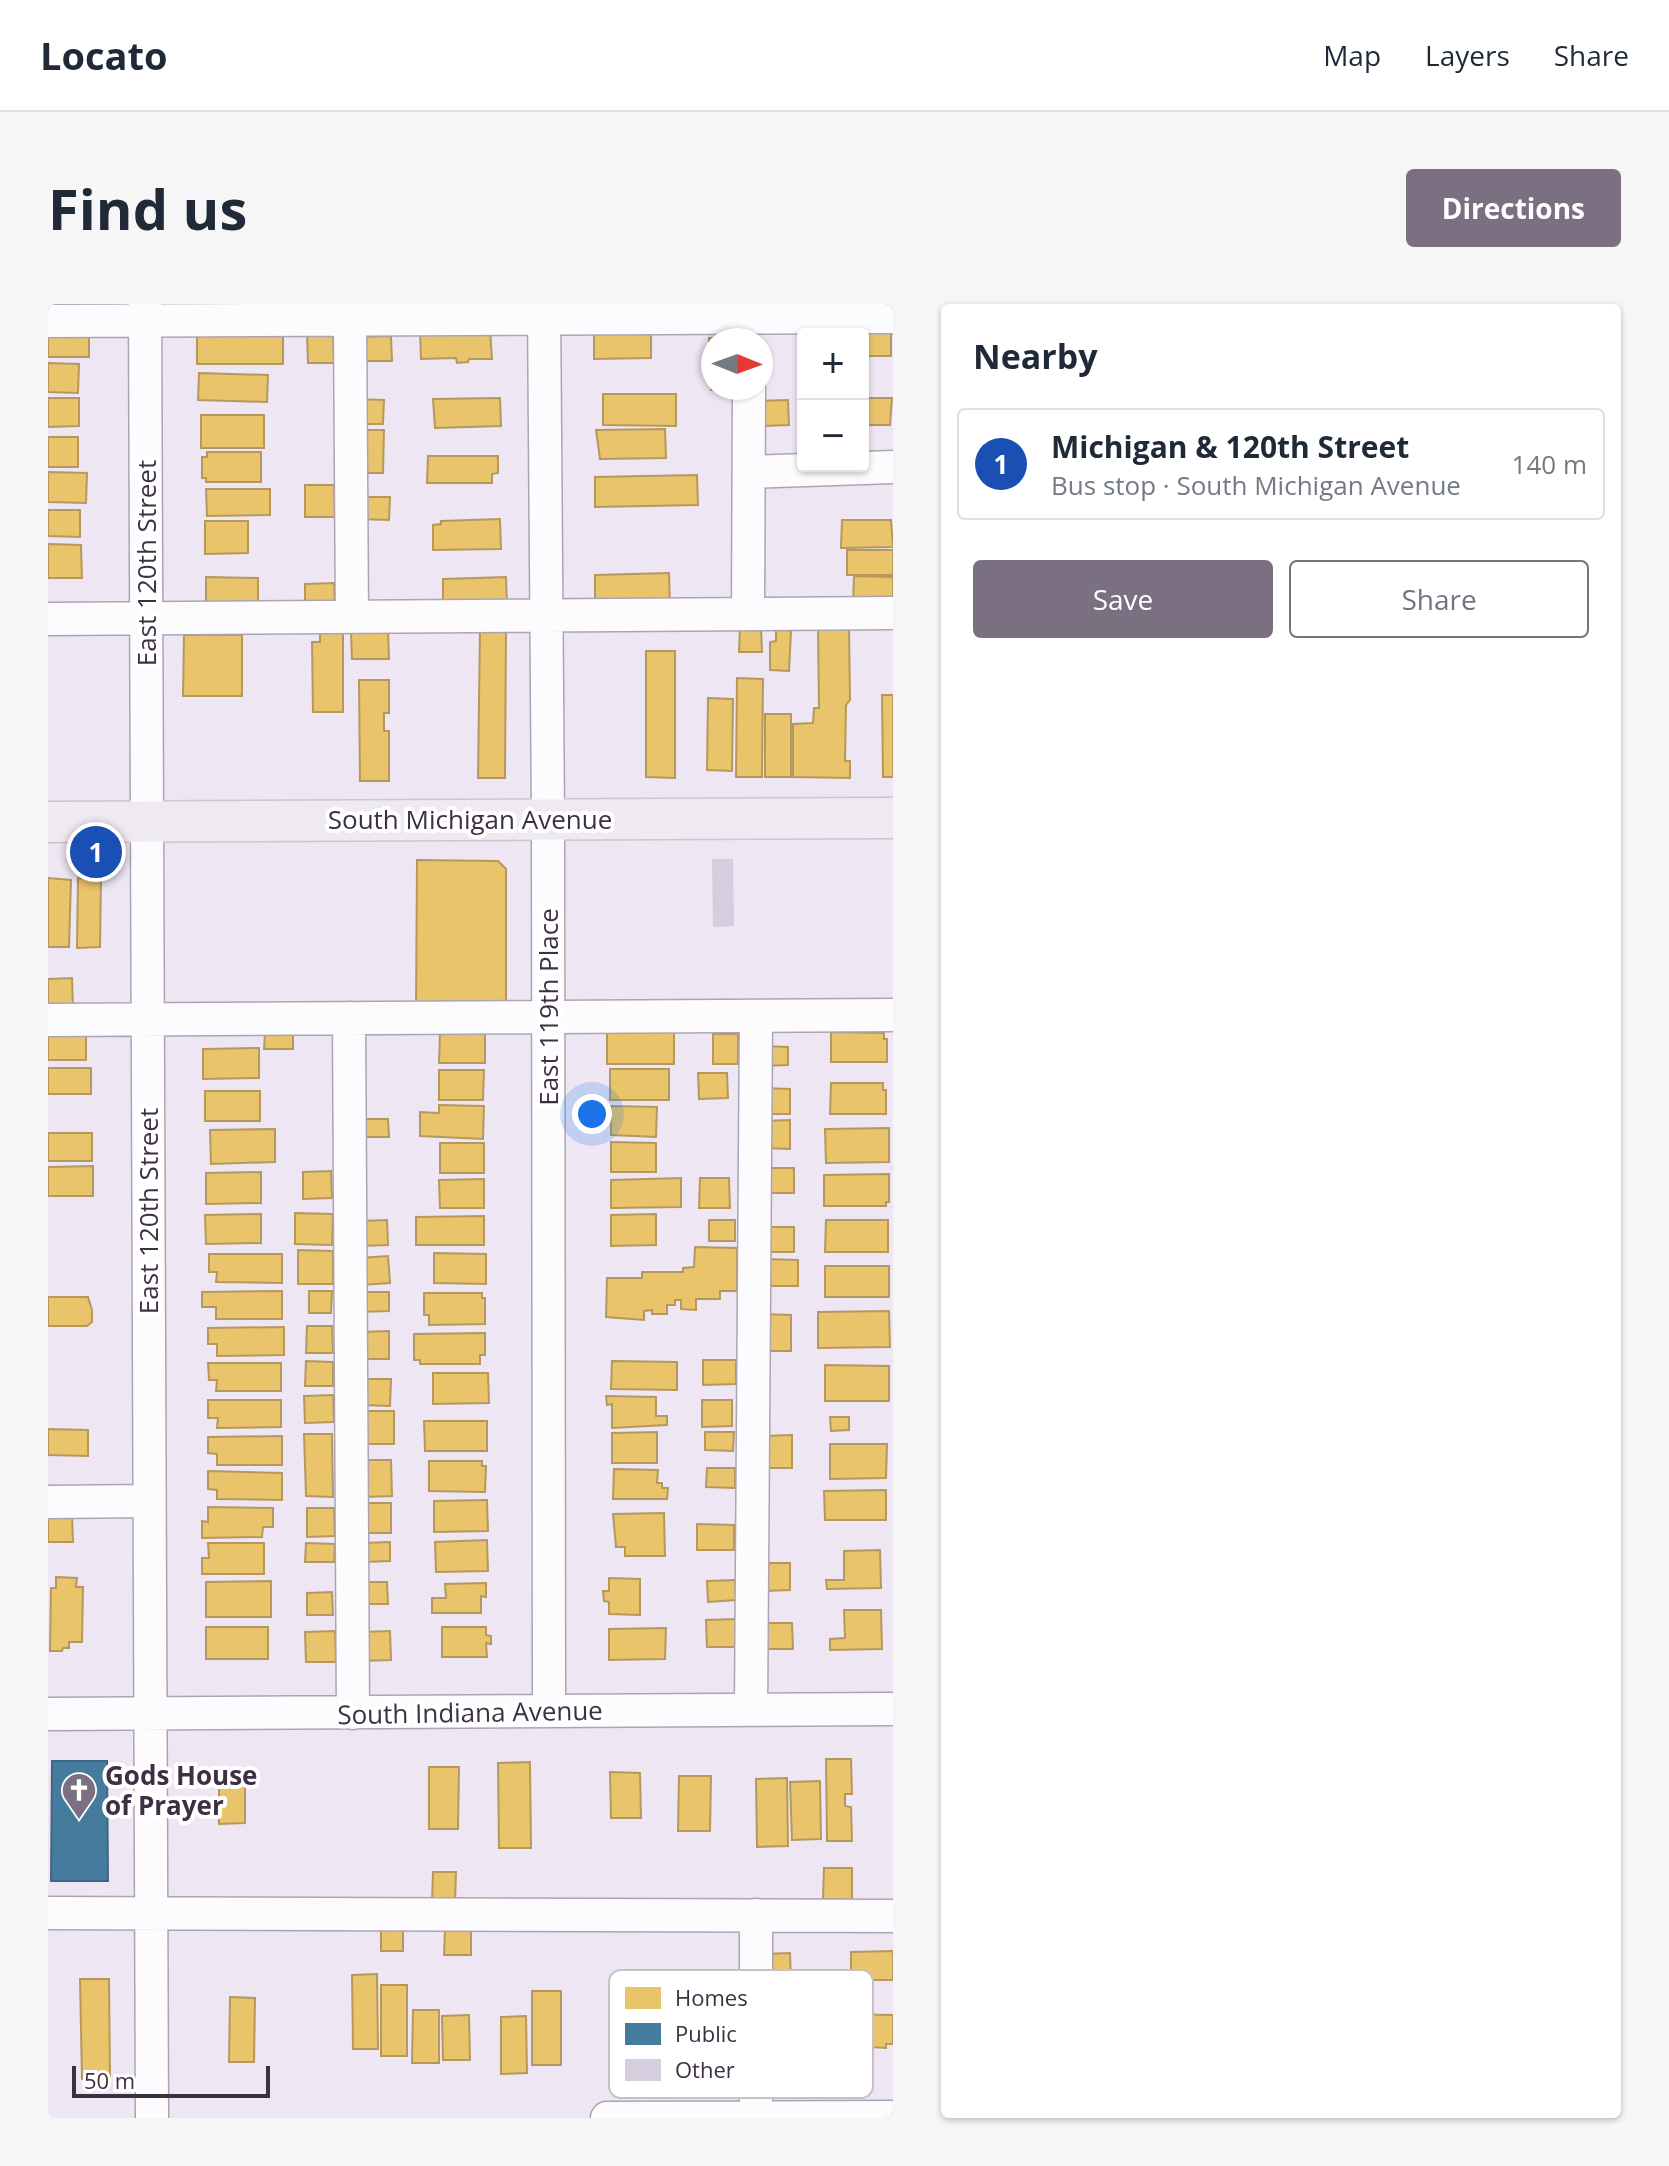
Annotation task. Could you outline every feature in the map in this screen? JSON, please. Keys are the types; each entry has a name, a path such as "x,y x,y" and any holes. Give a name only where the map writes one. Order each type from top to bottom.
{"main road":[{"name":"South Michigan Avenue","path":"48,822 893,818"}],"street":[{"path":"48,321 145,312 350,319 544,311 739,328"},
{"name":"East 119th Place","path":"544,311 549,1710"},
{"name":"East 120th Street","path":"145,312 152,2118"},
{"path":"762,328 893,317"},
{"path":"350,319 352,617"},
{"path":"748,614 749,400"},
{"path":"749,472 893,467"},
{"path":"48,619 893,613"},
{"path":"48,1020 893,1015"},
{"path":"751,1710 756,1016"},
{"path":"349,1018 353,1713"},
{"path":"48,1502 149,1501"},
{"name":"South Indiana Avenue","path":"48,1714 893,1709"},
{"path":"48,1913 893,1916"},
{"path":"756,1915 756,1970"},
{"path":"607,2118 893,2117"}],"building: Homes":[{"path":"891,327 891,356 869,356 869,328 821,328"},
{"path":"197,329 283,329 283,364 197,364"},
{"path":"490,329 492,359 469,359 468,362 457,363 456,358 421,359 420,331"},
{"path":"651,329 651,358 594,359 594,330"},
{"path":"48,330 89,331 89,357 48,357"},
{"path":"333,332 334,363 308,363 307,333"},
{"path":"391,336 392,361 361,361 360,337"},
{"path":"48,363 79,364 78,393 48,392"},
{"path":"199,373 268,375 267,402 198,400"},
{"path":"603,394 676,394 676,426 603,425"},
{"path":"48,398 79,398 79,426 48,427"},
{"path":"500,398 501,426 435,428 433,399"},
{"path":"869,398 892,398 890,425 869,425"},
{"path":"355,399 384,400 383,424 355,424"},
{"path":"788,400 789,425 759,426 758,401"},
{"path":"201,415 264,415 264,448 201,448"},
{"path":"665,429 666,458 600,459 596,430"},
{"path":"356,430 384,430 383,473 356,473"},
{"path":"48,437 78,437 78,467 48,467"},
{"path":"207,452 261,452 261,482 206,482 206,478 202,478 202,457 207,457"},
{"path":"428,456 498,456 498,473 492,474 492,483 427,483"},
{"path":"48,472 87,473 86,503 48,502"},
{"path":"697,475 698,505 595,507 595,477"},
{"path":"305,485 334,485 335,517 305,517"},
{"path":"206,489 270,489 270,515 207,516"},
{"path":"357,497 390,497 389,520 357,519"},
{"path":"48,510 80,510 80,537 48,536"},
{"path":"500,519 501,549 433,550 433,525 441,524 441,521"},
{"path":"842,520 891,520 893,547 841,548"},
{"path":"205,521 248,521 248,553 205,554"},
{"path":"48,544 81,545 82,578 48,578"},
{"path":"847,550 893,550 893,575 847,575"},
{"path":"669,573 670,606 595,606 595,575"},
{"path":"854,576 893,577 893,604 853,604"},
{"path":"206,577 258,578 258,606 206,606"},
{"path":"506,577 507,605 443,606 443,579"},
{"path":"334,583 335,608 305,608 305,584"},
{"path":"480,627 506,628 505,778 478,778"},
{"path":"740,627 761,627 762,652 739,652"},
{"path":"818,627 849,627 850,700 846,705 845,761 850,761 850,778 793,777 793,724 813,723 814,708 819,708"},
{"path":"320,629 343,629 343,712 313,712 312,642 320,642"},
{"path":"776,629 791,631 789,671 770,670 770,642 776,641"},
{"path":"388,631 389,659 352,659 351,633"},
{"path":"184,635 242,635 242,696 183,696"},
{"path":"646,651 675,651 675,778 646,777"},
{"path":"737,678 763,679 762,777 736,777"},
{"path":"359,680 389,680 389,713 384,713 384,731 389,731 389,781 360,781"},
{"path":"882,695 893,695 893,777 883,777"},
{"path":"708,698 733,699 732,771 707,770"},
{"path":"765,714 791,714 791,777 765,777"},
{"path":"417,860 498,861 506,869 506,1009 416,1009"},
{"path":"48,878 71,880 69,947 48,947"},
{"path":"78,878 101,879 100,947 77,948"},
{"path":"72,978 73,1007 48,1009 48,979"},
{"path":"607,1031 674,1031 674,1064 607,1064"},
{"path":"265,1032 293,1033 293,1049 264,1049"},
{"path":"831,1032 884,1033 887,1062 831,1062"},
{"path":"440,1033 485,1034 485,1063 439,1063"},
{"path":"713,1034 738,1034 738,1064 713,1064"},
{"path":"48,1035 86,1035 86,1060 48,1060"},
{"path":"762,1046 788,1047 788,1065 762,1066"},
{"path":"259,1048 259,1078 203,1079 203,1049"},
{"path":"48,1068 91,1068 91,1094 48,1094"},
{"path":"610,1069 669,1069 669,1100 610,1100"},
{"path":"439,1070 484,1070 483,1100 439,1100"},
{"path":"698,1073 727,1073 728,1098 699,1099"},
{"path":"831,1083 883,1083 886,1114 830,1114"},
{"path":"762,1088 790,1089 790,1114 762,1114"},
{"path":"205,1091 260,1091 260,1121 205,1121"},
{"path":"439,1105 484,1106 483,1139 420,1136 420,1112 439,1113"},
{"path":"611,1106 657,1107 656,1137 611,1135"},
{"path":"359,1119 388,1119 389,1137 360,1137"},
{"path":"790,1120 790,1149 760,1148 761,1121"},
{"path":"889,1128 889,1162 826,1163 825,1129"},
{"path":"275,1129 275,1162 211,1164 210,1130"},
{"path":"48,1133 92,1133 92,1161 48,1161"},
{"path":"611,1142 656,1143 656,1172 611,1172"},
{"path":"440,1143 484,1143 484,1173 440,1173"},
{"path":"93,1166 93,1196 48,1196 48,1167"},
{"path":"765,1168 794,1168 794,1193 765,1193"},
{"path":"331,1171 332,1198 303,1199 303,1172"},
{"path":"261,1172 261,1203 206,1204 206,1173"},
{"path":"889,1174 889,1202 886,1206 824,1206 824,1175"},
{"path":"681,1178 681,1207 611,1208 611,1180"},
{"path":"700,1178 729,1178 730,1208 699,1208"},
{"path":"484,1179 484,1208 440,1208 439,1180"},
{"path":"295,1213 333,1214 332,1245 295,1244"},
{"path":"261,1214 261,1243 206,1244 205,1215"},
{"path":"656,1214 656,1245 611,1246 611,1215"},
{"path":"484,1216 484,1245 416,1245 416,1217"},
{"path":"387,1220 388,1245 360,1246 360,1221"},
{"path":"709,1220 735,1220 735,1241 709,1241"},
{"path":"826,1220 888,1220 888,1252 825,1252"},
{"path":"761,1227 794,1227 794,1252 761,1252"},
{"path":"695,1247 737,1248 737,1291 720,1291 720,1299 696,1299 696,1310 681,1309 681,1300 675,1300 675,1305 667,1305 667,1314 644,1311 644,1320 606,1317 607,1278 642,1278 642,1272 683,1272 683,1268 694,1267"},
{"path":"298,1250 333,1251 333,1284 298,1284"},
{"path":"434,1253 486,1254 486,1284 434,1283"},
{"path":"209,1254 282,1254 282,1283 216,1282 217,1272 209,1272"},
{"path":"388,1256 390,1283 360,1285 359,1258"},
{"path":"764,1259 798,1260 798,1286 764,1286"},
{"path":"825,1266 889,1266 889,1297 825,1297"},
{"path":"282,1291 282,1319 216,1319 216,1307 202,1307 202,1292"},
{"path":"309,1291 332,1291 331,1313 309,1313"},
{"path":"359,1292 389,1292 389,1311 360,1312"},
{"path":"424,1293 482,1293 482,1298 485,1298 485,1324 429,1325 429,1315 424,1315"},
{"path":"48,1297 88,1297 92,1322 87,1326 48,1326"},
{"path":"889,1311 890,1347 818,1348 818,1312"},
{"path":"762,1314 791,1315 791,1351 762,1351"},
{"path":"307,1326 332,1326 333,1353 306,1353"},
{"path":"284,1327 284,1355 217,1356 217,1344 208,1344 208,1328"},
{"path":"389,1331 389,1359 361,1359 360,1332"},
{"path":"485,1333 485,1355 480,1355 480,1364 420,1364 420,1360 414,1360 414,1334"},
{"path":"703,1360 736,1360 736,1384 703,1385"},
{"path":"306,1361 333,1362 333,1386 305,1386"},
{"path":"612,1361 677,1362 677,1390 611,1389"},
{"path":"208,1363 281,1363 281,1391 216,1391 217,1380 209,1380"},
{"path":"825,1365 889,1366 889,1401 825,1401"},
{"path":"433,1373 488,1373 489,1403 433,1404"},
{"path":"362,1379 391,1379 390,1406 362,1405"},
{"path":"333,1395 334,1422 305,1423 304,1396"},
{"path":"606,1396 656,1397 656,1416 667,1416 667,1425 612,1428 612,1404 607,1405"},
{"path":"208,1400 281,1400 281,1427 217,1428 218,1418 208,1418"},
{"path":"702,1400 732,1400 732,1426 702,1427"},
{"path":"362,1411 394,1411 394,1444 363,1444"},
{"path":"830,1417 849,1417 849,1430 831,1431"},
{"path":"424,1421 487,1421 487,1451 425,1451"},
{"path":"48,1429 88,1430 88,1456 48,1455"},
{"path":"657,1432 657,1463 612,1463 612,1433"},
{"path":"705,1432 734,1432 733,1451 705,1450"},
{"path":"304,1434 332,1434 333,1497 306,1496"},
{"path":"792,1435 792,1468 764,1468 763,1436"},
{"path":"282,1436 282,1465 217,1465 217,1454 208,1453 208,1437"},
{"path":"830,1444 887,1444 886,1478 830,1479"},
{"path":"362,1460 391,1460 392,1496 363,1497"},
{"path":"429,1461 482,1461 482,1466 486,1466 485,1492 429,1491"},
{"path":"707,1468 735,1468 735,1488 706,1487"},
{"path":"614,1469 658,1470 657,1483 662,1483 662,1488 668,1488 667,1499 613,1499"},
{"path":"208,1471 282,1473 282,1500 217,1499 217,1490 208,1489"},
{"path":"886,1490 886,1520 825,1520 824,1491"},
{"path":"487,1500 488,1531 434,1532 434,1501"},
{"path":"362,1503 391,1503 391,1533 362,1533"},
{"path":"208,1507 273,1508 273,1527 263,1527 262,1537 202,1538 202,1521 208,1522"},
{"path":"307,1508 334,1508 335,1536 307,1537"},
{"path":"664,1513 665,1556 625,1556 625,1547 616,1547 613,1514"},
{"path":"48,1516 72,1516 73,1542 48,1542"},
{"path":"697,1524 734,1525 734,1550 697,1550"},
{"path":"487,1540 488,1571 436,1572 435,1542"},
{"path":"390,1542 390,1561 364,1562 363,1543"},
{"path":"208,1543 264,1543 264,1574 202,1574 202,1558 209,1558"},
{"path":"306,1543 335,1544 334,1562 305,1562"},
{"path":"880,1550 881,1588 827,1589 826,1580 844,1580 844,1551"},
{"path":"764,1563 790,1563 790,1590 765,1591"},
{"path":"56,1577 77,1578 76,1587 83,1587 82,1642 69,1642 69,1648 50,1651 51,1588 56,1588"},
{"path":"609,1578 640,1579 640,1615 609,1614 609,1602 604,1601 603,1591 609,1591"},
{"path":"735,1580 736,1600 708,1602 707,1581"},
{"path":"271,1581 271,1617 206,1617 206,1582"},
{"path":"361,1582 387,1582 388,1604 361,1604"},
{"path":"486,1583 486,1597 481,1596 481,1613 432,1613 432,1598 446,1598 445,1584"},
{"path":"332,1592 333,1615 307,1615 307,1593"},
{"path":"844,1610 881,1610 882,1649 830,1650 830,1639 845,1638"},
{"path":"736,1619 736,1647 707,1647 706,1620"},
{"path":"768,1623 792,1623 793,1649 768,1649"},
{"path":"206,1627 268,1627 268,1659 206,1659"},
{"path":"442,1627 486,1627 486,1635 491,1636 491,1644 486,1643 487,1657 442,1657"},
{"path":"666,1628 665,1659 609,1660 609,1629"},
{"path":"335,1631 336,1662 306,1662 305,1632"},
{"path":"390,1631 391,1660 362,1661 361,1632"},
{"path":"826,1759 851,1759 852,1794 845,1794 845,1806 851,1807 852,1841 827,1841"},
{"path":"530,1762 531,1848 499,1848 498,1763"},
{"path":"429,1767 459,1767 458,1829 429,1829"},
{"path":"610,1772 640,1773 641,1818 611,1818"},
{"path":"245,1773 245,1823 219,1824 219,1774"},
{"path":"679,1776 711,1776 710,1831 678,1831"},
{"path":"787,1778 788,1846 757,1847 756,1779"},
{"path":"820,1781 821,1839 792,1840 790,1782"},
{"path":"824,1868 852,1868 852,1900 823,1899"},
{"path":"433,1872 456,1872 455,1902 432,1902"},
{"path":"381,1929 403,1929 403,1951 381,1951"},
{"path":"445,1930 471,1930 471,1955 444,1955"},
{"path":"893,1951 893,1980 873,1980 873,1970 851,1970 851,1952"},
{"path":"790,1953 791,1970 764,1970 763,1954"},
{"path":"377,1974 378,2049 353,2049 352,1975"},
{"path":"80,1979 109,1979 110,2078 82,2079"},
{"path":"381,1985 407,1985 407,2056 381,2056"},
{"path":"532,1991 561,1991 561,2065 532,2065"},
{"path":"230,1997 255,1998 254,2062 229,2062"},
{"path":"413,2010 439,2010 439,2063 412,2063"},
{"path":"469,2015 470,2060 443,2060 442,2016"},
{"path":"873,2015 893,2015 893,2044 886,2044 886,2048 873,2047"},
{"path":"526,2016 527,2073 501,2074 501,2017"}],"building: Public":[{"name":"Gods House of Prayer","path":"52,1761 107,1761 108,1881 51,1881"}],"building: Other":[{"path":"713,860 732,860 733,925 714,926"}],"place":[{"name":"Michigan & 120th Street","path":"96,852"},
{"name":"Gods House of Prayer","path":"79,1821"}]}
